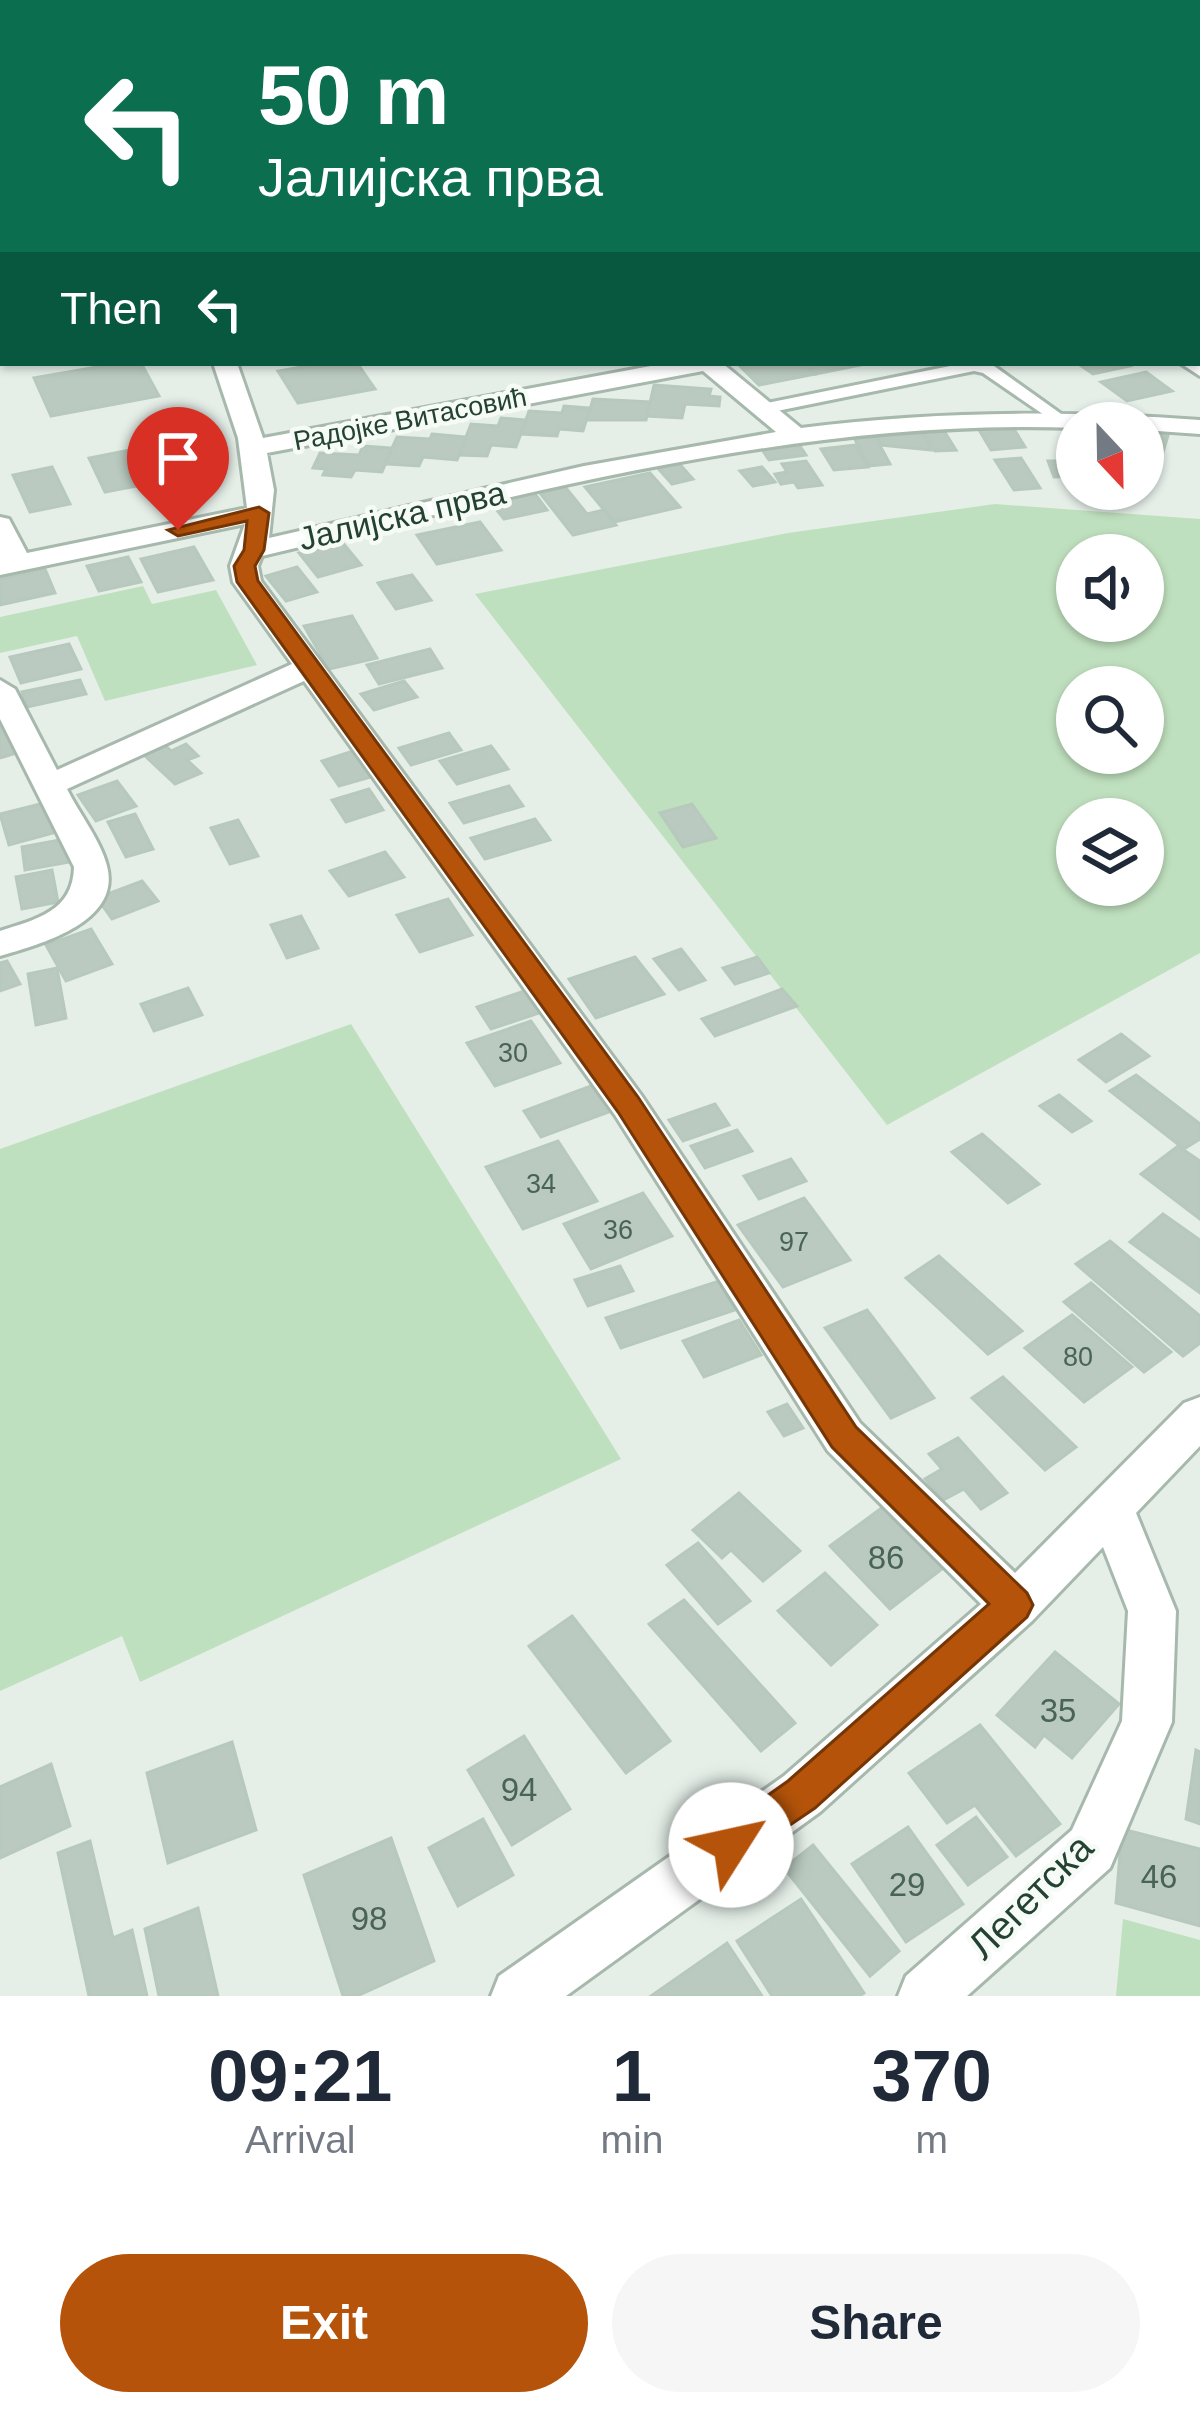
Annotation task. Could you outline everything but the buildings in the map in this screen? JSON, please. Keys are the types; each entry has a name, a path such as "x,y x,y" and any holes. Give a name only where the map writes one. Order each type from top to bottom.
{"street":[{"path":"0,525 9,565 256,531 256,447 226,366"},
{"name":"Радојке Витасовић","path":"256,447 690,366"},
{"path":"710,366 794,436"},
{"name":"Јалијска прва","path":"1015,1605 844,1437 628,1105 308,668 247,582 244,566 256,531 884,423 1056,416"},
{"name":"Јалијска прва","path":"1164,425 1200,428"},
{"path":"50,785 308,668"},
{"path":"0,688 91,867 92,895 73,913 0,944"},
{"path":"519,1996 802,1794 1015,1605 1200,1416"},
{"name":"Легетска","path":"926,1996 1090,1849 1148,1722 1152,1611 1112,1511"}],"lane":[{"path":"762,409 974,366 988,369 1056,416"}],"green space":[{"path":"995,504 1200,519 1200,953 887,1125 475,594 788,533"},
{"path":"143,586 152,604 216,590 257,665 105,701 77,636 0,653 0,617"},
{"path":"351,1024 621,1459 140,1682 122,1636 0,1691 0,1149"},
{"path":"1123,1919 1200,1940 1200,1996 1116,1996"}],"route":[{"path":"178,530 259,513 254,550 244,566 247,582 628,1105 844,1437 1015,1605 802,1794 731,1845"}]}
